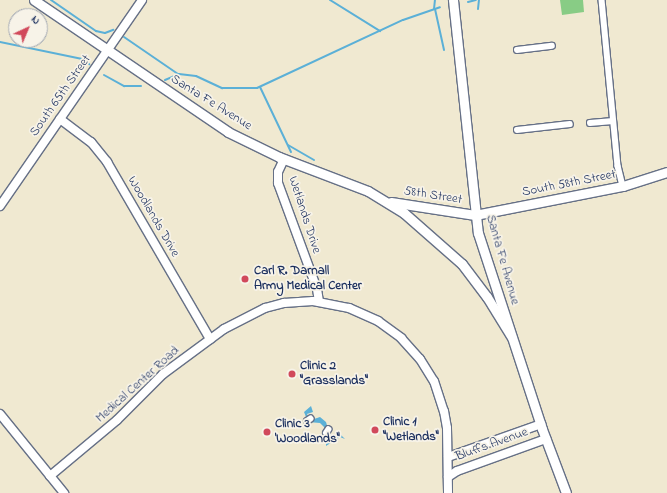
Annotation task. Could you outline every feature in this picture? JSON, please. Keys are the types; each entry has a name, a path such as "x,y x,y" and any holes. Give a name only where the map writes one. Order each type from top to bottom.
{"street":[{"name":"Santa Fe Avenue","path":"34,0 228,132 284,159 354,185 388,201"},
{"name":"South 65th Street","path":"0,206 142,0"},
{"name":"Santa Fe Avenue","path":"454,0 475,215 483,250 511,336 540,424 566,493"},
{"path":"602,0 613,121 623,186"},
{"path":"517,50 552,46"},
{"name":"Woodlands Drive","path":"60,119 91,142 107,162 210,339"},
{"path":"590,123 613,121"},
{"path":"517,130 570,124"},
{"name":"Wetlands Drive","path":"284,159 278,172 278,183 317,289 319,302"},
{"name":"South 58th Street","path":"475,215 623,186 667,172"},
{"name":"58th Street","path":"388,201 475,215"},
{"path":"388,201 421,226 462,264 487,297 511,336"},
{"name":"Medical Center Road","path":"50,476 117,420 163,374 210,339 255,311 284,303 319,302 349,308 378,321 414,352 434,381 442,401 447,428 448,493"},
{"path":"0,414 64,493"},
{"name":"Bluffs Avenue","path":"448,457 540,424"},
{"name":"Bluffs Avenue","path":"448,477 457,471 546,438"}],"green space":[{"path":"560,0 583,0 584,12 562,15"}],"water":[{"path":"311,406 313,412 307,414 309,418 311,420 320,417 326,422 332,442 339,433 345,439 340,437 326,446 326,443 330,442 324,427 320,423 308,422 304,412"}],"waterway":[{"path":"51,0 96,31 105,33 113,30"},
{"path":"330,0 380,31"},
{"path":"434,9 435,0"},
{"path":"468,2 476,0"},
{"path":"478,9 479,0"},
{"path":"165,80 179,74 196,76 222,88 257,88 403,20 440,7"},
{"path":"435,9 444,50"},
{"path":"124,37 178,74"},
{"path":"0,42 82,59 89,64"},
{"path":"104,75 124,86 141,86"},
{"path":"260,87 291,152"},
{"path":"288,145 314,160"}],"place":[{"name":"Carl R. Darnall Army Medical Center","path":"245,279"},
{"name":"Clinic 2 \"Grasslands\"","path":"292,374"},
{"name":"Clinic 1 \"Wetlands\"","path":"375,430"},
{"name":"Clinic 3 'Woodlands\"","path":"267,432"}]}
